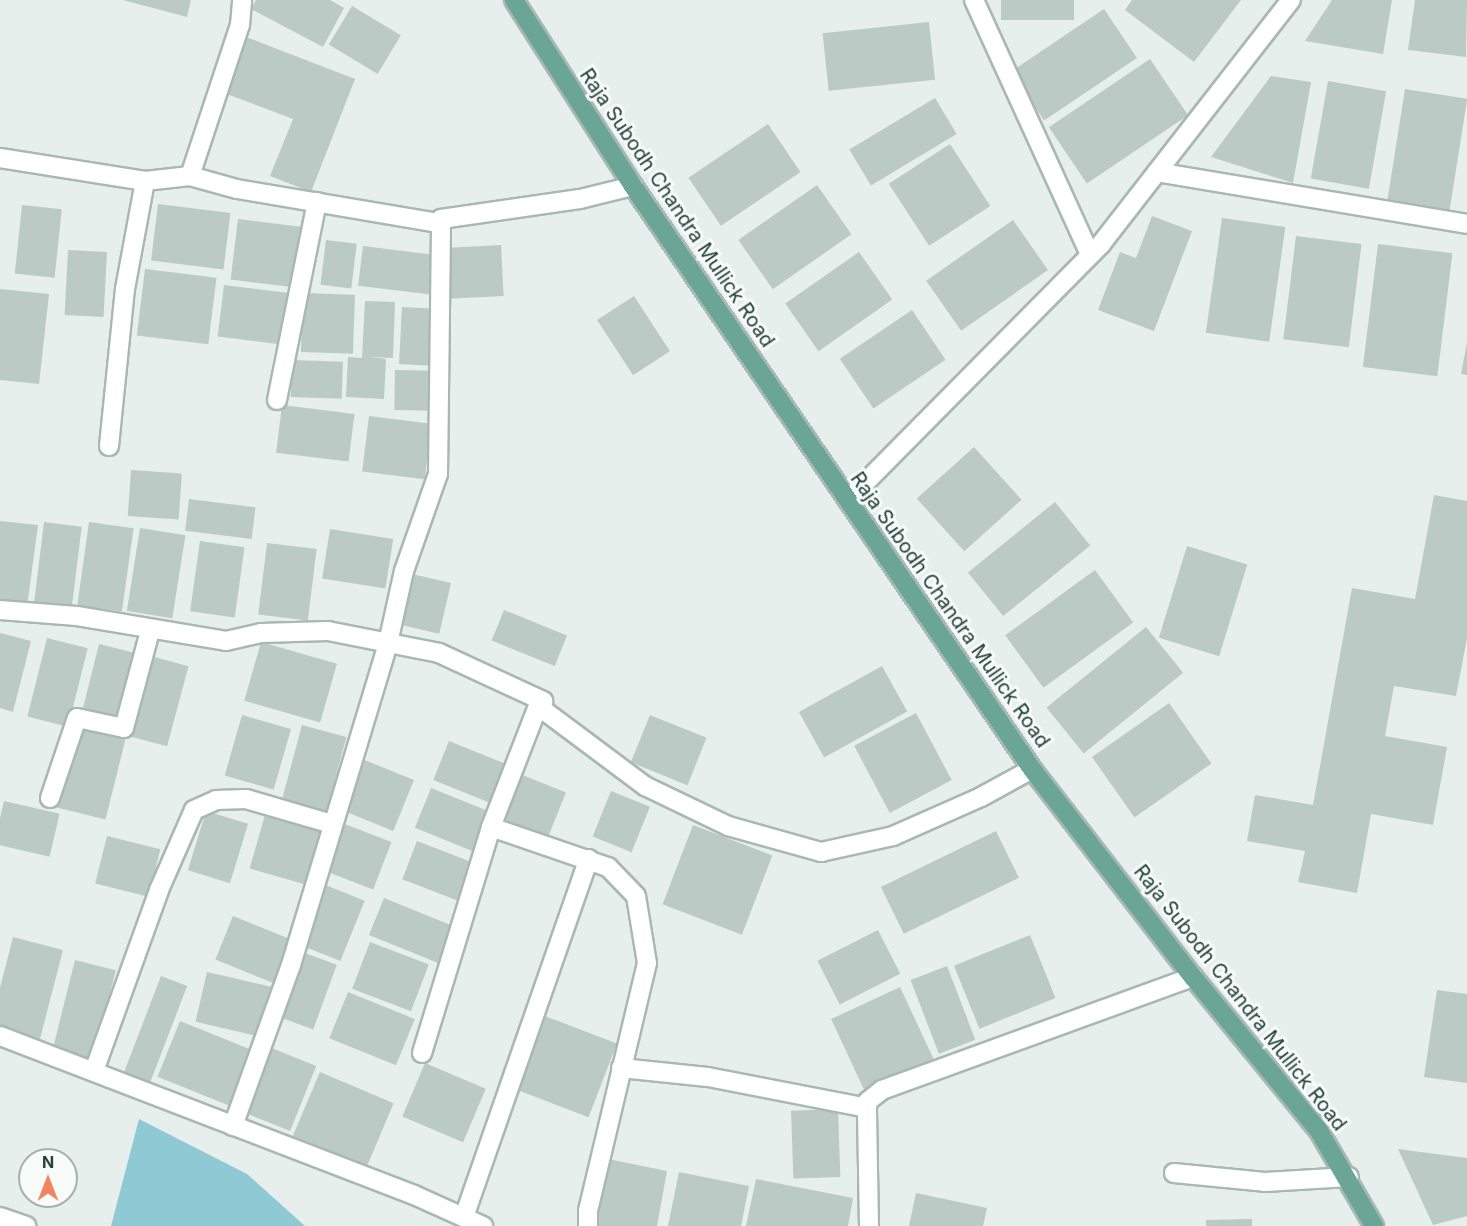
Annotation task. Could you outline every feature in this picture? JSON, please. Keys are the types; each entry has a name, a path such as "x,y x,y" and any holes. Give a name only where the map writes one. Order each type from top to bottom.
{"main road":[{"name":"Raja Subodh Chandra Mullick Road","path":"514,0 633,186 1032,768 1193,977 1278,1078 1348,1178 1374,1226"}],"street":[{"path":"190,176 240,25 242,0"},
{"path":"974,0 1090,254"},
{"path":"848,500 1090,254 1291,0"},
{"path":"0,158 145,181 190,176 317,202 439,223 441,219 580,199 633,186"},
{"path":"1157,172 1467,224"},
{"path":"109,446 125,289 145,181"},
{"path":"277,400 317,202"},
{"path":"233,1126 291,965 388,643 404,571 438,474 441,219"},
{"path":"0,610 76,615 150,631 226,641 261,633 328,631 439,653 543,701 538,706 491,827 422,1053"},
{"path":"50,798 77,718 124,728 150,631"},
{"path":"538,706 645,786 728,826 821,852 893,836 981,797 1032,768"},
{"path":"94,1071 159,890 194,810 216,800 246,799 332,824"},
{"path":"491,827 608,867 636,896 646,963 588,1211 588,1226"},
{"path":"464,1217 589,859"},
{"path":"869,1226 867,1108 868,1101 882,1090 1193,977"},
{"path":"0,1036 94,1071 483,1226"},
{"path":"621,1068 708,1077 867,1108"},
{"path":"1174,1173 1265,1182 1348,1178"}],"water":[{"path":"139,1119 247,1174 305,1226 111,1226"}],"building":[{"path":"123,0 191,0 187,17"},
{"path":"256,0 330,0 344,8 323,47 251,9"},
{"path":"1001,0 1074,0 1074,20 1001,20"},
{"path":"1132,0 1241,0 1194,62 1125,10"},
{"path":"1332,0 1392,0 1383,54 1305,41"},
{"path":"1415,0 1467,0 1466,57 1408,50"},
{"path":"352,6 401,35 378,74 329,45"},
{"path":"1104,9 1137,58 1044,121 1011,72"},
{"path":"929,22 935,80 829,91 823,33"},
{"path":"246,37 355,79 311,192 270,176 293,119 224,93"},
{"path":"1150,59 1188,115 1087,184 1049,127"},
{"path":"1271,76 1311,82 1293,183 1211,157"},
{"path":"1328,81 1386,91 1369,189 1311,178"},
{"path":"1405,89 1467,99 1449,215 1387,206"},
{"path":"935,98 957,134 871,186 849,150"},
{"path":"768,124 800,172 721,226 688,178"},
{"path":"950,144 990,206 929,246 889,184"},
{"path":"817,185 851,234 773,289 738,240"},
{"path":"158,204 230,213 224,269 151,261"},
{"path":"22,205 62,209 55,278 15,274"},
{"path":"1152,216 1192,231 1154,331 1098,310 1120,252 1136,258"},
{"path":"1222,218 1285,227 1269,342 1206,333"},
{"path":"238,219 307,228 300,288 231,280"},
{"path":"1013,220 1048,270 961,331 926,281"},
{"path":"1296,236 1362,244 1349,347 1283,339"},
{"path":"326,240 357,244 351,288 321,285"},
{"path":"1378,244 1452,253 1437,376 1363,367"},
{"path":"501,245 504,296 448,299 445,248"},
{"path":"363,246 439,255 435,295 358,286"},
{"path":"68,250 107,252 104,317 65,315"},
{"path":"859,252 892,300 819,351 785,304"},
{"path":"145,269 216,278 208,344 137,336"},
{"path":"224,285 293,294 287,345 218,337"},
{"path":"0,289 49,294 39,384 0,380"},
{"path":"303,293 355,295 353,354 301,352"},
{"path":"634,296 670,351 633,375 597,320"},
{"path":"365,301 395,302 393,358 369,357 386,359 384,399 346,397 348,357 362,358"},
{"path":"402,307 435,309 432,366 399,364"},
{"path":"912,310 946,360 873,408 840,359"},
{"path":"1467,342 1467,375 1461,374"},
{"path":"292,360 343,362 342,399 291,397"},
{"path":"395,370 435,371 434,411 394,410"},
{"path":"282,405 354,414 349,462 276,453"},
{"path":"369,416 432,424 425,479 362,472"},
{"path":"974,447 1022,500 964,551 917,499"},
{"path":"131,470 182,474 179,519 128,516"},
{"path":"1434,495 1467,501 1467,638 1456,696 1394,686 1385,736 1447,747 1433,825 1371,814 1357,893 1298,882 1305,851 1247,841 1255,795 1313,805 1352,588 1415,599"},
{"path":"189,499 256,507 252,539 185,531"},
{"path":"1055,502 1090,546 1003,616 968,572"},
{"path":"0,521 38,525 27,607 0,604"},
{"path":"44,522 82,527 72,609 34,604"},
{"path":"89,522 134,528 122,611 77,605"},
{"path":"140,528 185,535 172,618 127,611"},
{"path":"330,529 393,539 385,588 322,578"},
{"path":"200,541 245,547 235,618 190,611"},
{"path":"267,543 317,549 308,621 258,614"},
{"path":"1187,546 1247,564 1219,656 1159,638"},
{"path":"1095,570 1133,623 1043,688 1005,635"},
{"path":"412,574 451,583 439,634 400,625"},
{"path":"504,610 567,635 555,666 492,641"},
{"path":"1146,627 1183,673 1084,753 1047,708"},
{"path":"0,633 31,641 13,712 0,708"},
{"path":"47,638 88,648 68,727 27,717"},
{"path":"261,642 337,664 320,722 244,701"},
{"path":"99,644 135,653 117,725 81,716"},
{"path":"147,655 189,666 167,746 126,735"},
{"path":"882,666 907,711 824,758 799,712"},
{"path":"1169,703 1211,764 1134,818 1092,757"},
{"path":"916,713 952,780 890,813 854,746"},
{"path":"242,715 291,729 274,790 225,776"},
{"path":"650,715 707,738 687,785 631,762"},
{"path":"78,723 127,735 105,820 57,807"},
{"path":"302,725 346,737 325,815 281,803"},
{"path":"449,741 509,765 494,804 433,780"},
{"path":"362,759 414,780 393,831 341,810"},
{"path":"515,772 566,793 546,843 495,822"},
{"path":"431,788 491,812 475,852 415,828"},
{"path":"611,791 650,807 632,852 593,836"},
{"path":"4,801 60,814 50,857 0,845 0,818"},
{"path":"267,808 323,824 305,885 250,869"},
{"path":"206,811 248,824 230,883 188,870"},
{"path":"342,823 391,842 373,890 324,871"},
{"path":"693,825 772,855 742,935 663,904"},
{"path":"996,831 1019,878 904,934 881,887"},
{"path":"107,836 160,849 149,897 95,884"},
{"path":"417,841 479,865 464,903 402,879"},
{"path":"323,884 365,901 340,961 299,944"},
{"path":"384,898 454,926 439,964 369,935"},
{"path":"233,916 296,941 278,985 215,960"},
{"path":"878,930 900,974 840,1005 817,961"},
{"path":"1030,935 1055,998 979,1029 954,966"},
{"path":"13,937 63,950 40,1039 0,1029 0,988"},
{"path":"370,942 429,965 411,1011 352,989"},
{"path":"302,952 337,965 313,1029 278,1017"},
{"path":"75,960 116,970 93,1060 53,1050"},
{"path":"947,966 975,1040 939,1054 911,980"},
{"path":"207,972 272,987 261,1037 196,1022"},
{"path":"161,976 187,986 148,1088 122,1078"},
{"path":"900,987 934,1060 865,1093 831,1019"},
{"path":"1437,990 1467,994 1467,1083 1424,1077"},
{"path":"348,992 415,1019 396,1065 329,1038"},
{"path":"545,1016 617,1044 589,1117 517,1090"},
{"path":"180,1021 253,1051 231,1106 158,1077"},
{"path":"269,1047 316,1066 290,1131 243,1112"},
{"path":"425,1063 486,1089 463,1142 402,1116"},
{"path":"320,1072 394,1103 365,1171 291,1140"},
{"path":"838,1109 840,1177 793,1179 791,1111"},
{"path":"1398,1149 1467,1158 1467,1216 1433,1225"},
{"path":"608,1159 667,1171 657,1226 595,1226"},
{"path":"679,1172 749,1186 741,1226 668,1226"},
{"path":"756,1179 853,1198 848,1226 746,1226"},
{"path":"916,1193 987,1208 983,1226 909,1226"},
{"path":"1252,1219 1252,1226 1206,1226 1206,1220"}]}
